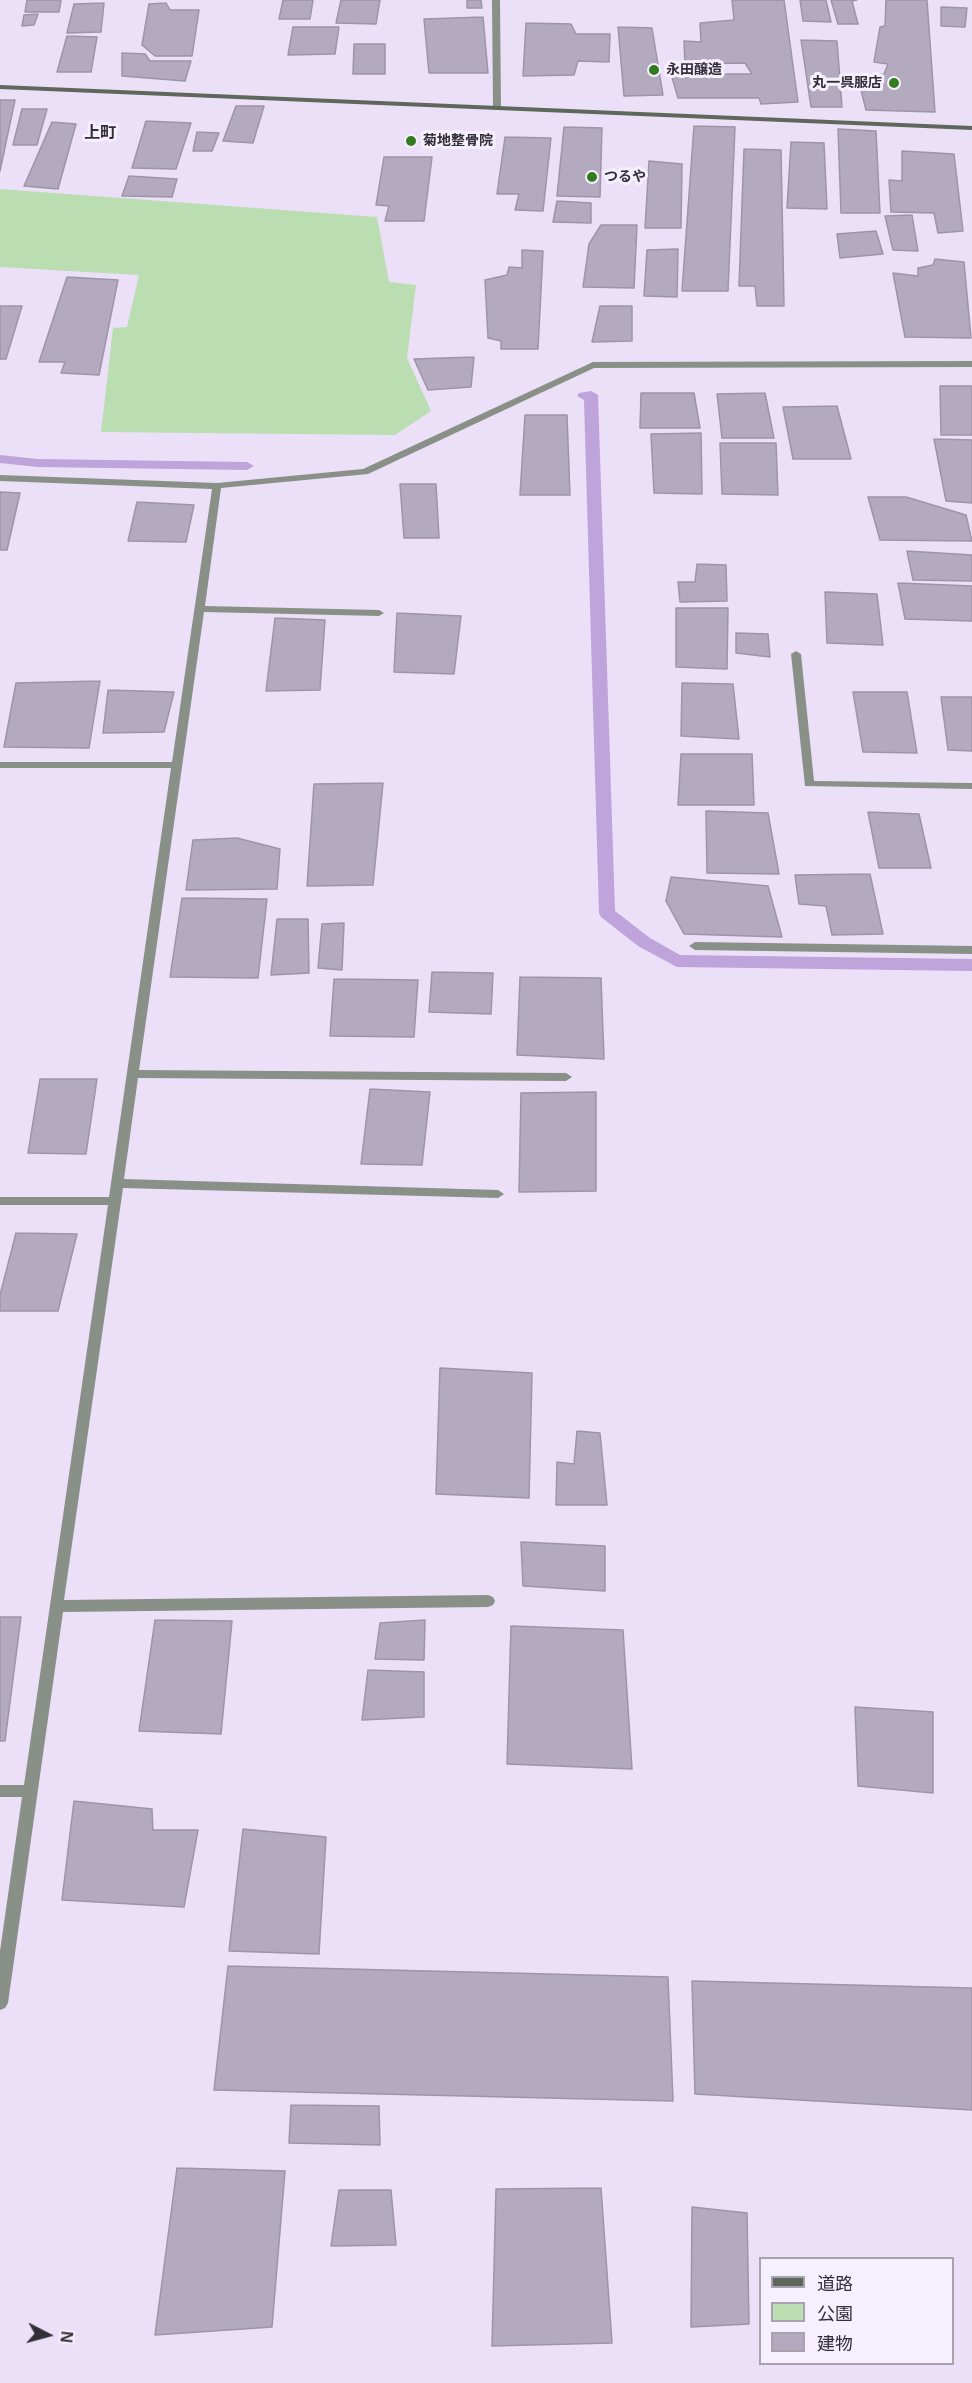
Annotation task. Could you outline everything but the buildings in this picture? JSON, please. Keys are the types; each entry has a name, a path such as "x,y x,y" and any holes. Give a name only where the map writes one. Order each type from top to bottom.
{"street":[{"path":"496,0 497,107"},
{"path":"0,87 972,128"},
{"path":"0,478 217,486 365,472 593,365 972,364"},
{"path":"0,1998 217,486"},
{"path":"200,609 379,613"},
{"path":"796,654 809,784 972,786"},
{"path":"0,765 177,765"},
{"path":"695,946 972,950"},
{"path":"133,1074 566,1077"},
{"path":"117,1183 498,1194"},
{"path":"0,1201 115,1201"},
{"path":"57,1606 488,1600"},
{"path":"0,1791 31,1791"}],"green space":[{"path":"0,189 377,217 389,282 416,285 407,358 431,411 395,435 101,432 113,328 127,327 139,275 0,267"}],"waterway":[{"path":"584,396 591,395 607,913 644,942 677,961 972,965"},
{"path":"0,459 38,463 247,466"}],"place":[{"name":"永田醸造","path":"654,70"},
{"name":"丸一呉服店","path":"894,83"},
{"name":"菊地整骨院","path":"411,141"},
{"name":"つるや","path":"592,177"}],"district":[{"name":"上町","path":"100,134"}]}
